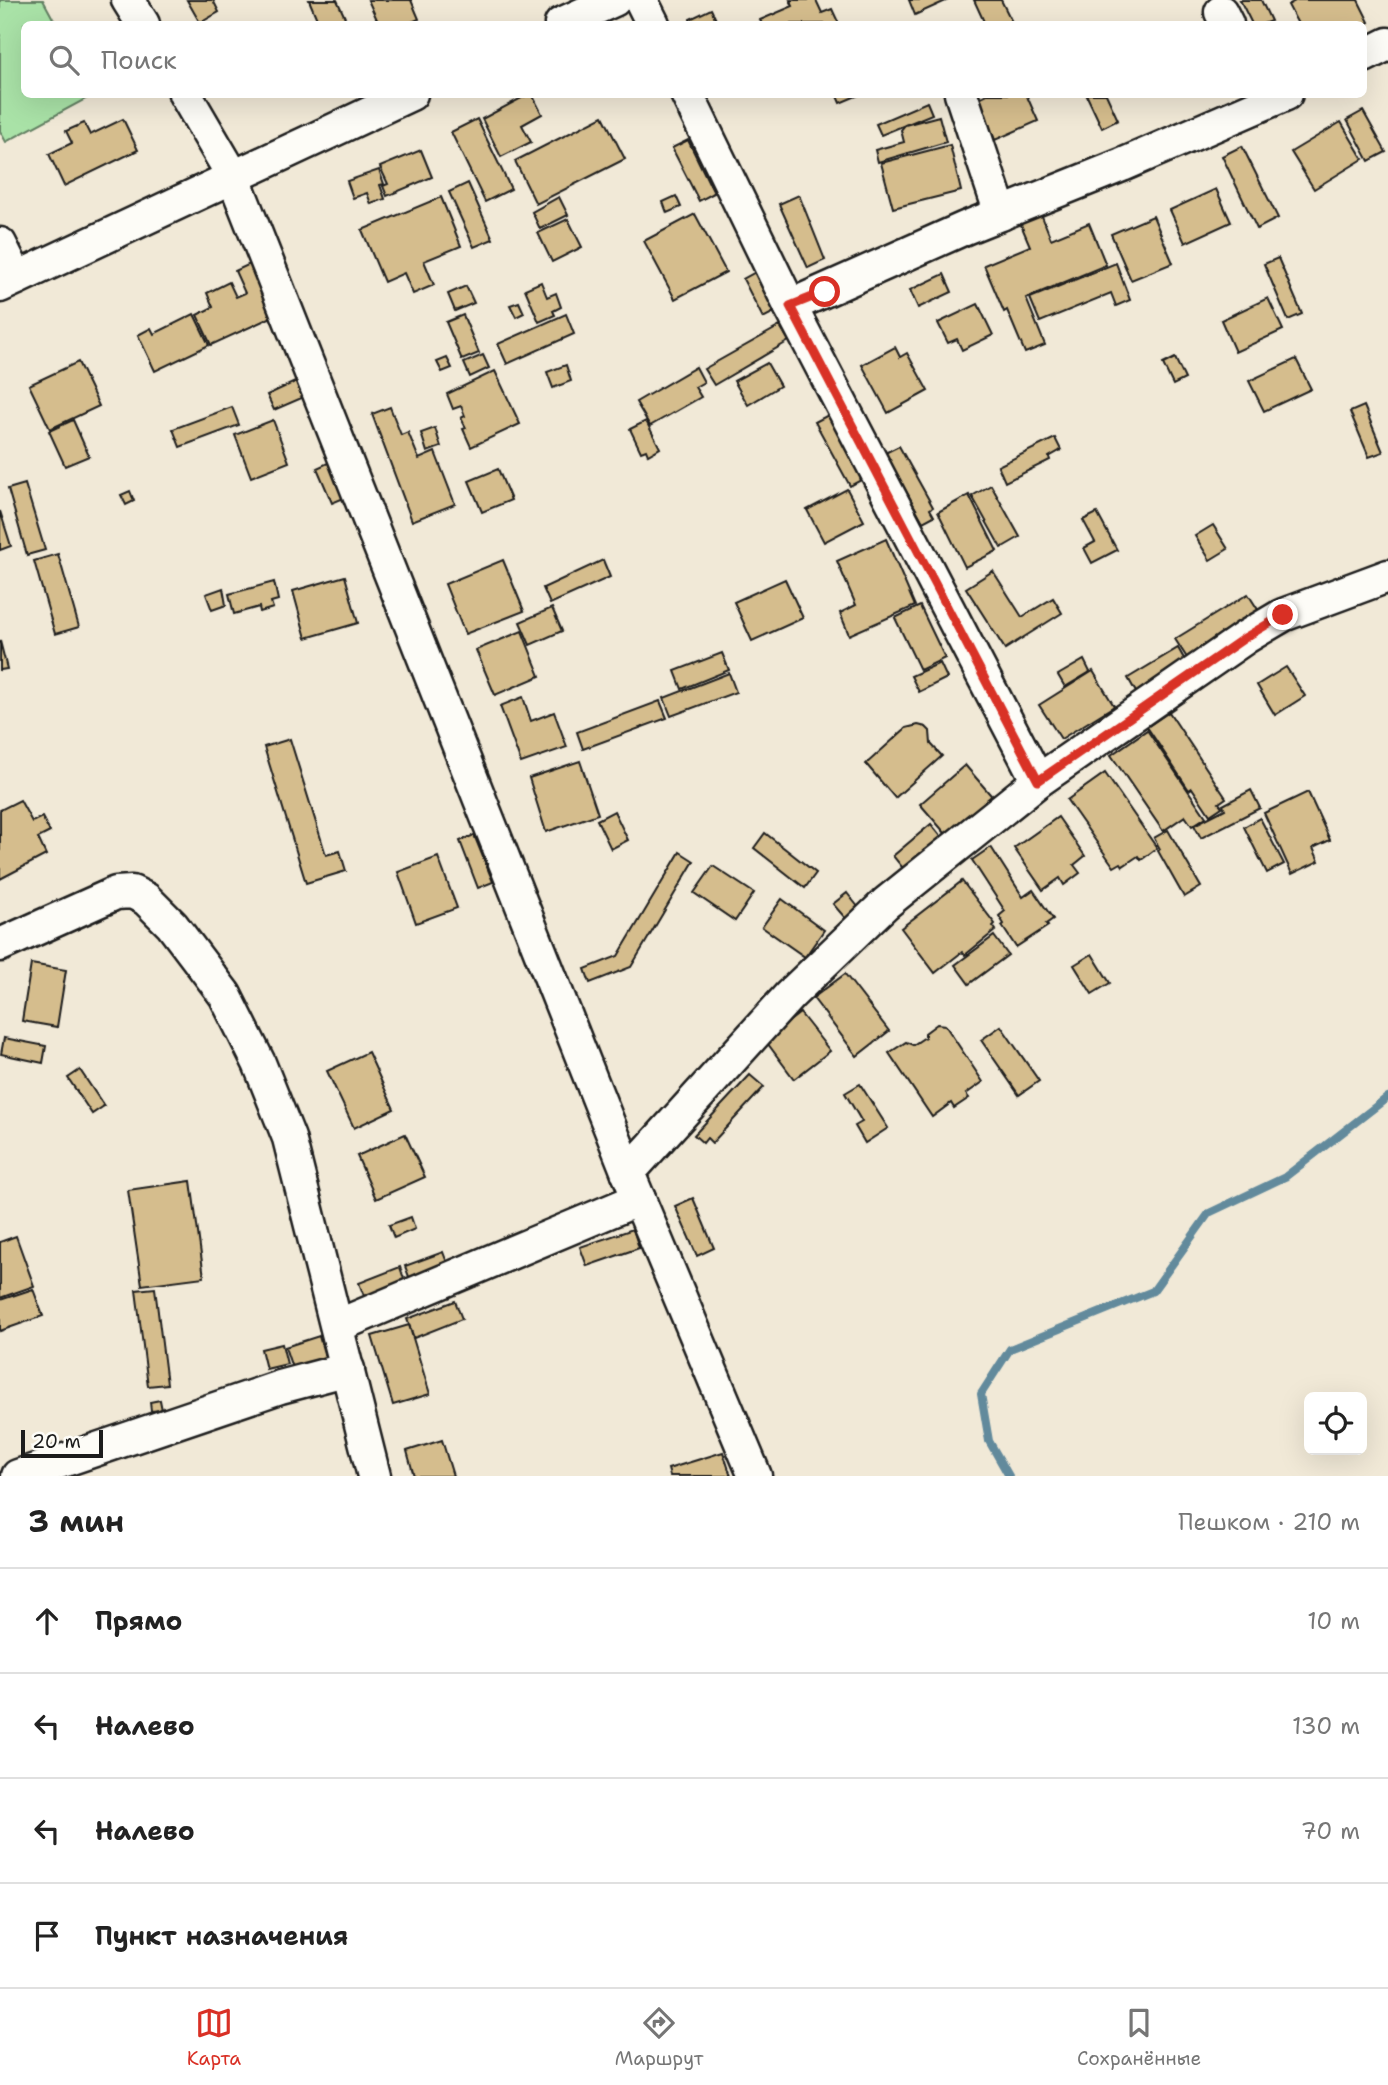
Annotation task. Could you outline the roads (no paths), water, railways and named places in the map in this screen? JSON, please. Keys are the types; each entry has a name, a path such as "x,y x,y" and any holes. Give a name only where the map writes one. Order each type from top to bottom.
{"street":[{"path":"128,0 141,21"},
{"path":"568,21 614,0"},
{"path":"641,0 652,21"},
{"path":"1367,55 1388,44"},
{"path":"186,98 233,176 633,1186 755,1476"},
{"path":"0,244 8,282 402,98"},
{"path":"689,98 790,306 1038,781"},
{"path":"962,98 1001,214"},
{"path":"790,306 1267,99"},
{"path":"337,1326 633,1186 790,995 886,903 1038,781 1246,637 1283,615 1388,576"},
{"path":"0,945 116,893 132,892 146,899 172,925 225,995 259,1063 289,1138 374,1476"},
{"path":"18,1476 279,1387 348,1369"}],"waterway":[{"path":"1009,1476 989,1441 981,1394 1010,1349 1153,1291 1209,1213 1285,1177 1388,1097"}]}
